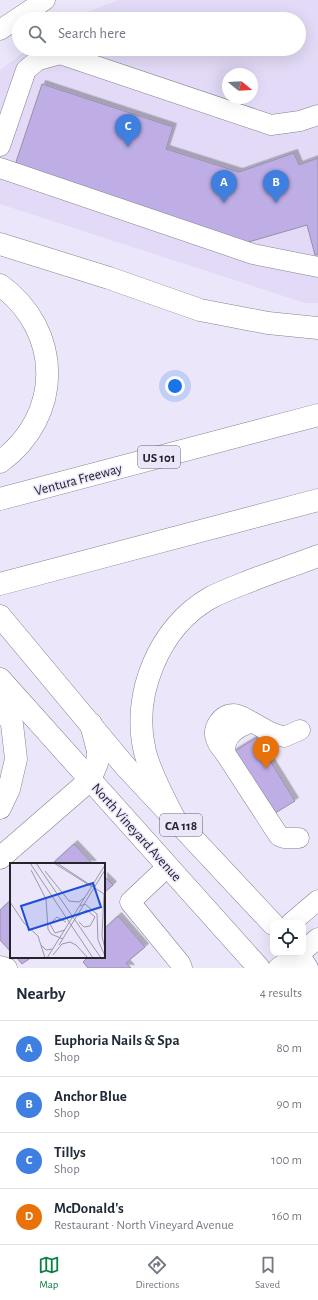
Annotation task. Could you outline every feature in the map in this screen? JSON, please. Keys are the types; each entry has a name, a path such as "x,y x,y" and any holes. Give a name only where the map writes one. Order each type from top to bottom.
{"main road":[{"path":"0,244 109,278 200,310 268,323 318,328"},
{"path":"0,285 18,300 33,320 43,342 47,367 46,392 39,416 33,427 18,447 0,462"},
{"name":"Ventura Freeway","path":"0,499 318,415"},
{"path":"0,584 318,500"},
{"path":"173,816 158,786 145,752 141,722 144,696 150,671 163,645 176,626 186,616 210,598 227,589 318,556"},
{"name":"CA 118","path":"0,616 125,766 270,921"},
{"name":"CA 118","path":"0,679 90,780"},
{"path":"0,699 12,724 16,759 9,789 0,808"},
{"path":"0,858 90,780 97,763 98,751 91,724"},
{"name":"North Vineyard Avenue","path":"90,780 259,968"}],"street":[{"path":"26,12 42,1"},
{"path":"0,30 12,22"},
{"path":"0,146 26,70 38,60 53,56"},
{"path":"66,56 271,125 300,121 318,115"},
{"path":"0,168 253,254 318,267"},
{"path":"298,838 284,838 279,836 225,753 224,747 228,736 240,726 252,722 268,732 284,737 300,730"},
{"path":"167,866 130,902 180,963 182,968"},
{"path":"295,920 318,900"},
{"path":"306,951 318,938"},
{"path":"268,968 272,956"},
{"path":"278,968 301,956"},
{"path":"0,966 7,968"}],"shaded area":[{"path":"119,0 318,0 318,303 305,303 0,204 0,70 19,56 306,56 306,12 87,12"}],"building":[{"path":"42,84 173,127 166,149 239,172 294,153 299,165 318,158 318,255 315,255 307,225 245,243 15,165"},
{"path":"256,738 295,801 272,815 233,752"},
{"path":"74,844 92,863 53,863"},
{"path":"105,877 113,885 105,892"},
{"path":"10,901 10,951 0,940 0,910"},
{"path":"118,916 145,947 126,963 131,968 88,968 83,962 87,958 105,958 105,928"},
{"path":"17,958 31,958 22,964"}],"place":[{"name":"Tillys","path":"128,147"},
{"name":"Euphoria Nails & Spa","path":"224,203"},
{"name":"Anchor Blue","path":"276,203"},
{"name":"McDonald's","path":"266,769"}]}
